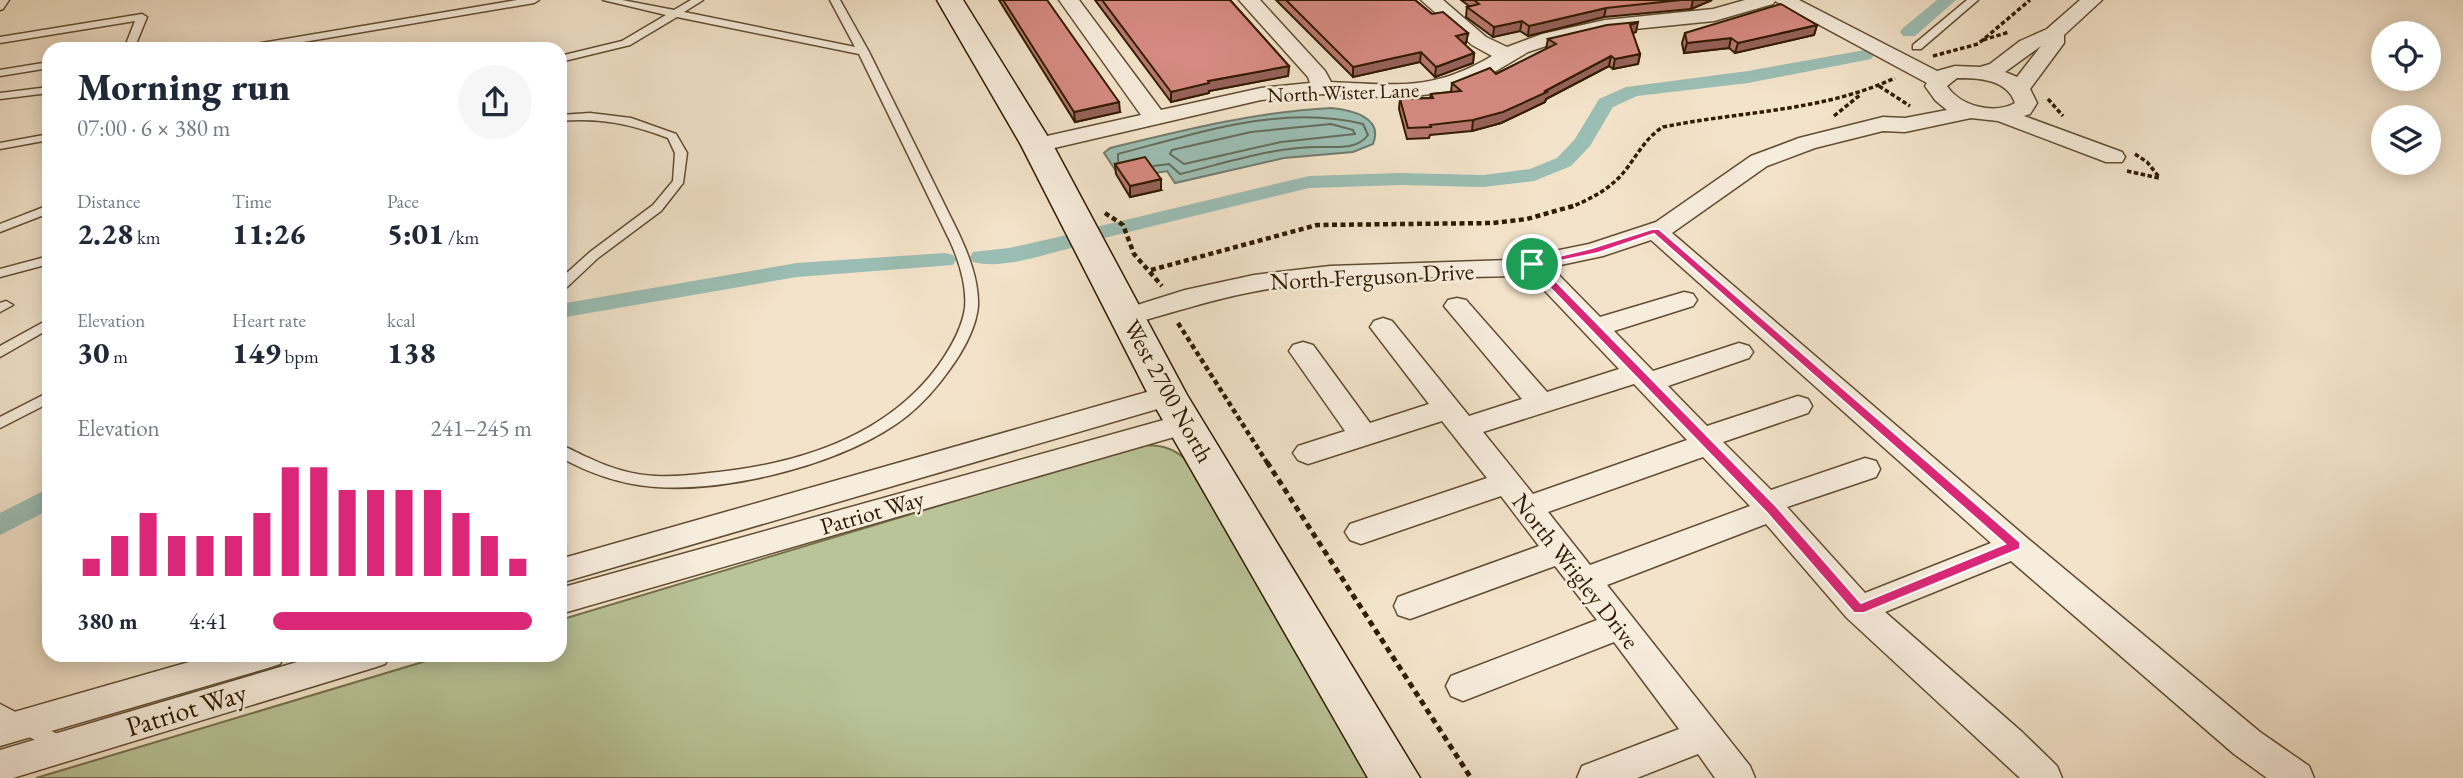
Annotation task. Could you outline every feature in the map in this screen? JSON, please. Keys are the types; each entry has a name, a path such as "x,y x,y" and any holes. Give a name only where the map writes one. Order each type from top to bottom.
{"street":[{"name":"West 2700 North","path":"950,0 1037,145 1176,410 1395,778"},
{"path":"1069,0 1155,118"},
{"path":"1249,0 1318,75 1323,88"},
{"path":"1431,0 1479,41 1506,55"},
{"path":"1665,0 1686,17"},
{"name":"North Wister Lane","path":"1037,145 1261,94 1323,88 1401,92 1431,89 1472,77 1506,55 1542,41 1586,29 1729,12 1766,0"},
{"path":"1784,0 1835,24 1939,86 1947,100 1973,111 2002,115 2114,157 2060,127 2031,95 1996,77 1972,72 1835,24"},
{"path":"1972,72 1997,68 2026,44 2054,33 2092,0"},
{"path":"2002,115 2022,109 2031,95 2054,43 2054,33"},
{"name":"North Ferguson Drive","path":"1127,317 1194,296 1254,283 1330,274 1510,268 1594,251 1665,228 1759,161 1807,143 1882,124 1924,107 1945,75 1972,72"},
{"name":"North Ferguson Drive","path":"1882,124 1906,125 1973,111"},
{"path":"1656,231 2015,546 2247,743 2296,778"},
{"path":"1532,264 1769,506 1859,609 2009,743 2044,778"},
{"path":"1595,328 1684,300"},
{"path":"1457,306 1542,404"},
{"name":"North Wrigley Drive","path":"1382,327 1620,625 1737,778"},
{"path":"1303,351 1364,436"},
{"path":"1308,453 1364,436 1542,404 1740,352"},
{"path":"1526,508 1798,407"},
{"name":"Patriot Way","path":"567,569 1176,410"},
{"name":"Patriot Way","path":"567,599 1176,410"},
{"path":"1584,580 1865,469"},
{"path":"1361,533 1506,483"},
{"path":"1859,609 2015,546"},
{"path":"1410,606 1561,551"},
{"path":"1463,686 1620,625"},
{"name":"Patriot Way","path":"7,723 238,662"},
{"name":"Patriot Way","path":"0,766 346,662"},
{"path":"1595,778 1703,736"}],"lane":[{"path":"0,7 4,0"},
{"path":"285,42 534,0"},
{"path":"608,0 864,52"},
{"path":"567,57 626,43 698,0"},
{"path":"567,454 580,462 652,482 728,478 801,460 847,445 896,417 917,401 941,375 961,340 971,307 963,254 864,52 835,0"},
{"path":"1917,47 1973,0"},
{"path":"0,40 142,17 133,42"},
{"path":"0,73 42,66"},
{"path":"0,96 42,91"},
{"path":"567,117 600,115 639,121 673,136 681,153 679,181 657,208 594,255 567,280"},
{"path":"0,146 42,138"},
{"path":"0,228 42,212"},
{"path":"0,273 42,262"},
{"path":"0,352 42,327"},
{"path":"0,423 42,401"},
{"path":"7,723 64,747"}],"path":[{"path":"1929,57 1978,44 2030,0"},
{"path":"1151,270 1317,225 1489,222 1553,213 1586,202 1610,186 1630,164 1643,141 1663,127 1796,107 1863,93 1900,74"},
{"path":"1879,86 1910,106"},
{"path":"1827,121 1863,93"},
{"path":"2031,95 2050,104 2070,121"},
{"path":"2133,172 2159,177 2147,162"},
{"path":"1115,217 1123,225 1134,254 1151,270 1166,292"},
{"path":"1178,324 1471,778"}],"green space":[{"path":"1140,445 1163,447 1184,458 1371,778 36,778 423,662 567,662 567,618"}],"water":[{"path":"1331,108 1356,113 1370,121 1374,127 1373,144 1353,152 1284,158 1175,183 1167,171 1118,174 1104,153 1110,148 1220,123 1275,113"}],"building":[{"path":"1003,0 1047,0 1119,102 1074,112"},
{"path":"1102,0 1230,0 1289,66 1208,81 1209,83 1171,92"},
{"path":"1286,0 1415,0 1432,14 1443,12 1468,33 1456,36 1474,53 1436,67 1421,52 1353,67"},
{"path":"1474,0 1681,0 1606,8 1529,26 1522,21 1494,27 1467,7 1479,4"},
{"path":"1781,4 1817,25 1738,43 1731,38 1687,43 1685,33"},
{"path":"1638,22 1630,25 1640,54 1615,59 1611,56 1545,91 1547,92 1503,112 1473,120 1408,128 1400,99 1433,98 1431,94 1461,91 1452,83 1490,68 1496,74 1556,44 1548,39 1607,25"},
{"path":"1145,157 1161,179 1130,186 1115,164"}],"waterway":[{"path":"1909,32 1947,0"},
{"path":"1104,232 1309,182 1400,179 1483,181 1534,175 1564,162 1583,142 1606,103 1633,91 1748,77 1865,55"},
{"path":"981,257 1009,255 1067,242"},
{"path":"567,310 797,270 945,260"},
{"path":"0,525 42,502"}],"route":[{"path":"1656,231 2015,546 1859,609 1772,510 1532,264 1594,251 1656,231"}]}
